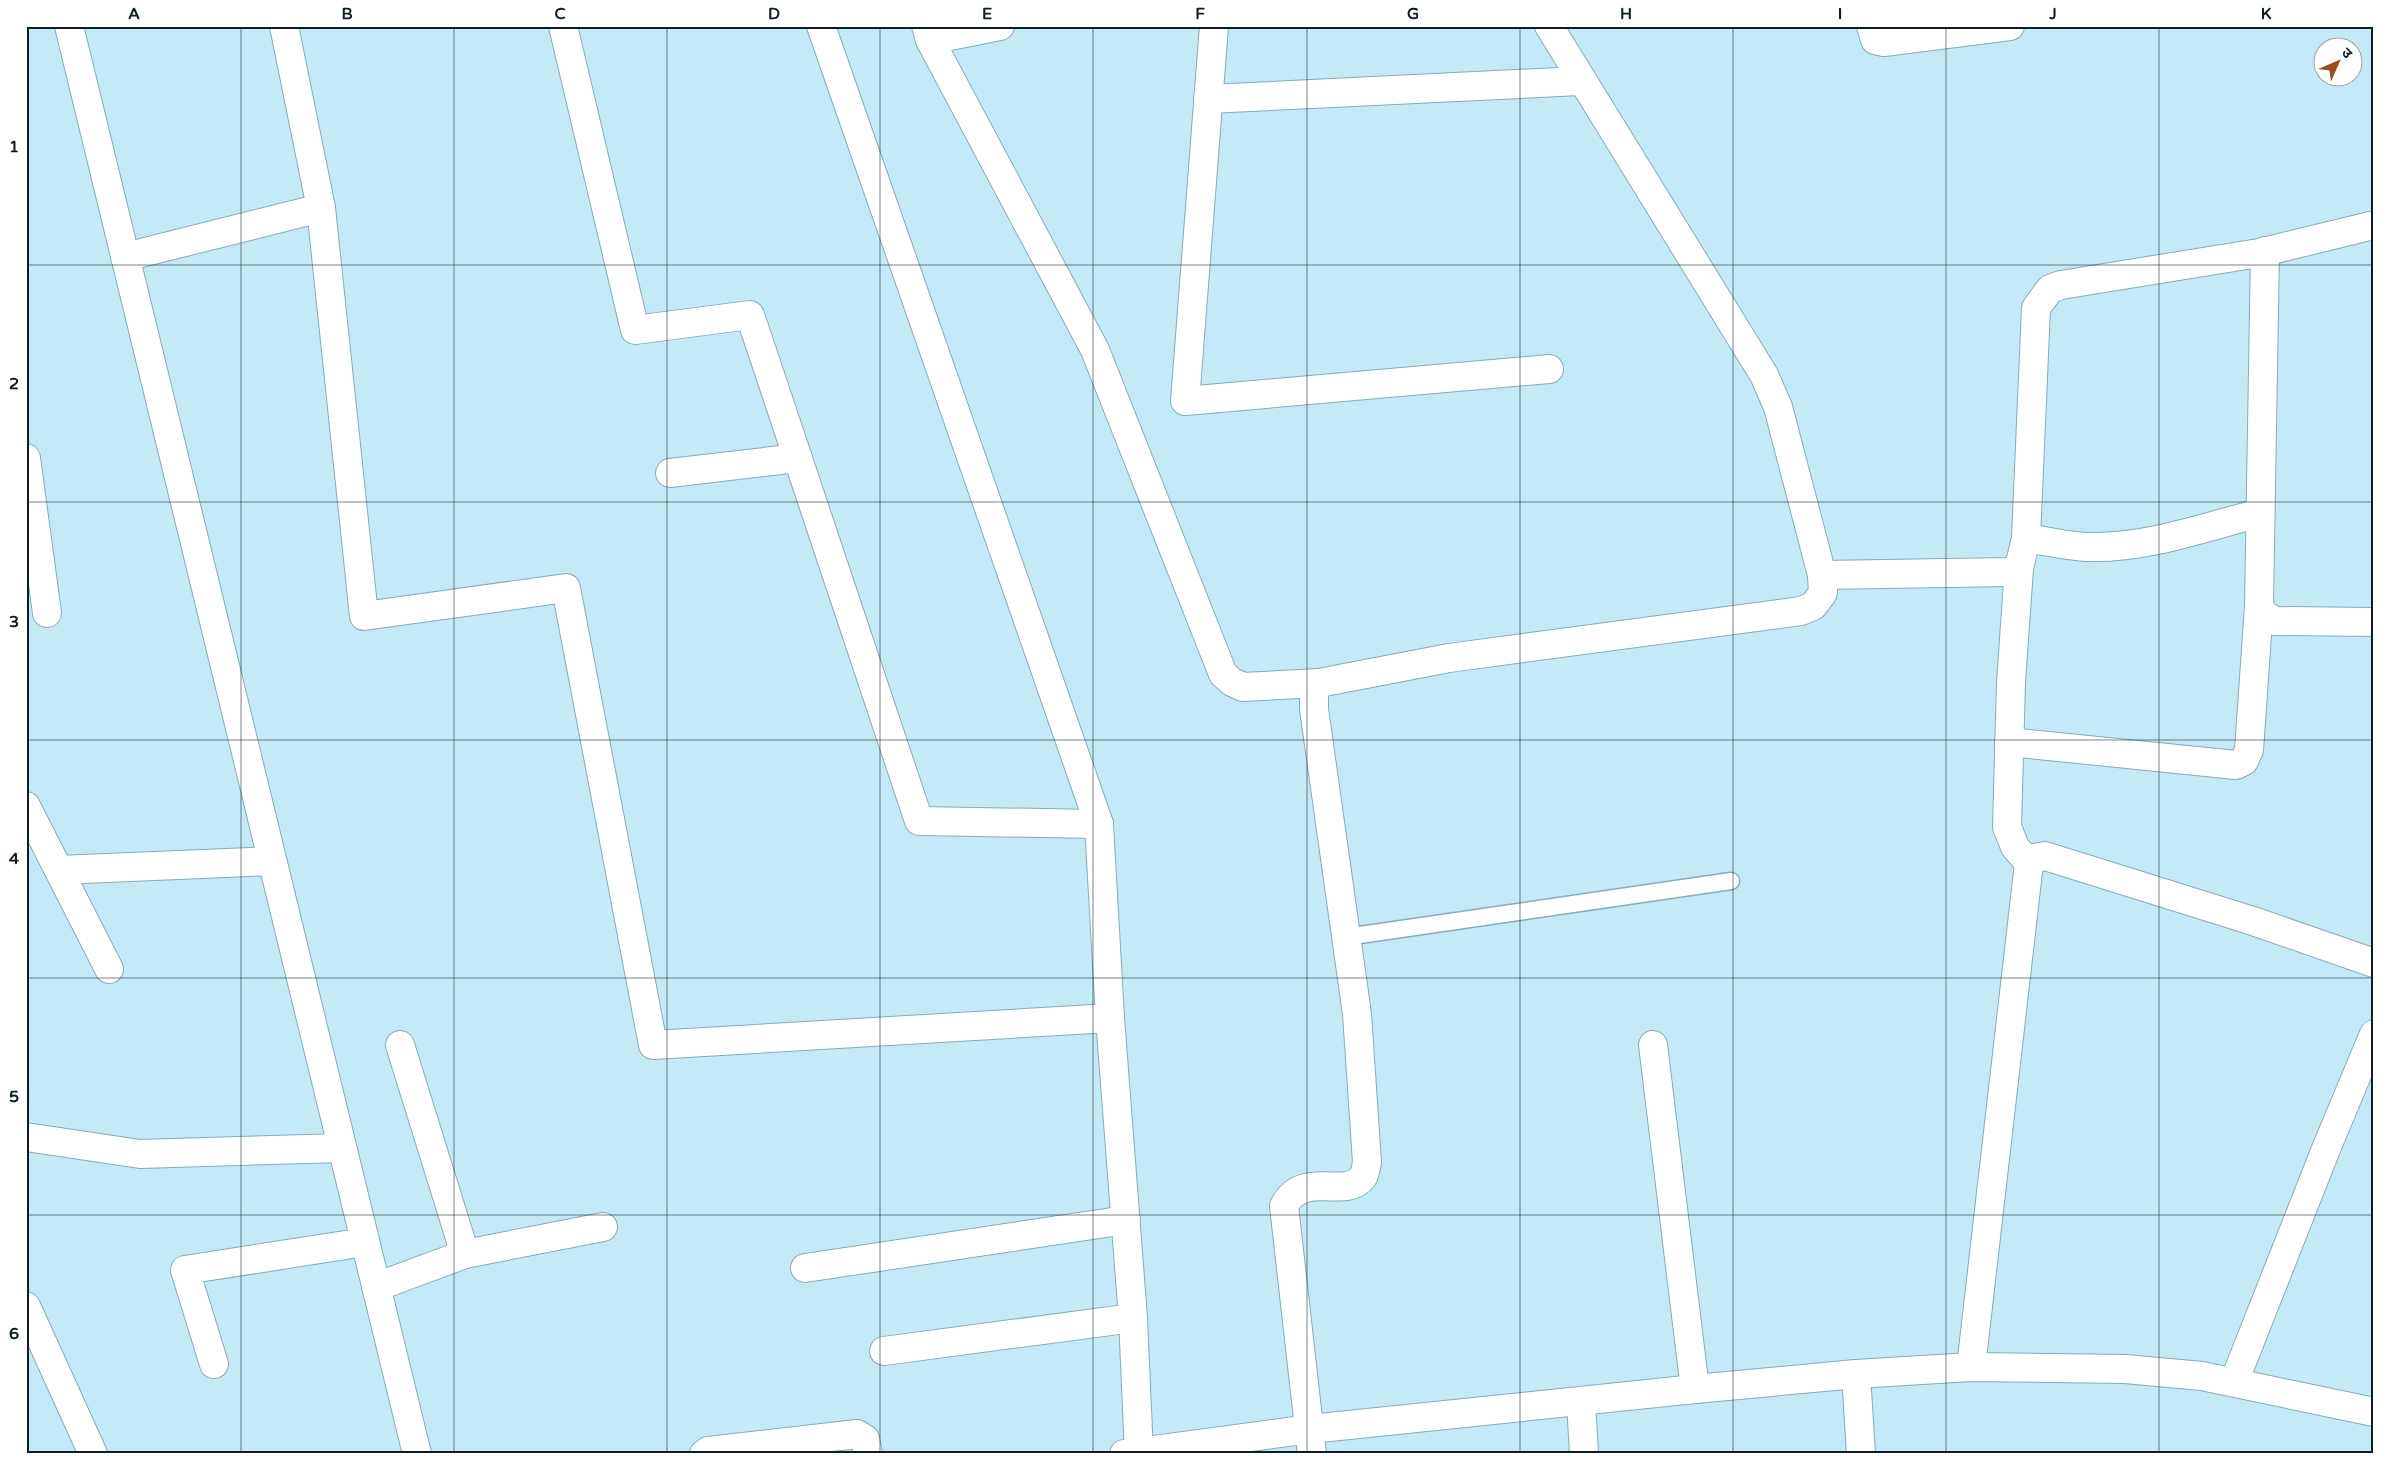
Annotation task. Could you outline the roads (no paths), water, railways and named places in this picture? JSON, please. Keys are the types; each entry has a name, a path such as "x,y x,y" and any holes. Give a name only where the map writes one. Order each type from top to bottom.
{"street":[{"path":"69,26 417,1454"},
{"path":"284,26 321,208 364,616 566,588 653,1046 1110,1018"},
{"path":"563,26 635,330 750,315 919,821 1099,824"},
{"path":"822,26 1099,824 1110,1018 1133,1318 1134,1453 1311,1442 1581,1402 1695,1389 1856,1374 1971,1367 2125,1369 2202,1376 2374,1412"},
{"path":"1000,26 928,33 1095,350 1223,674 1242,688 1319,683 1450,658 1801,611 1813,606 1823,593 1822,575 1778,407 1764,375 1580,81 1549,26"},
{"path":"1214,26 1185,401 1549,368"},
{"path":"1871,26 1876,40 1884,42 2010,26"},
{"path":"1208,99 1580,81"},
{"path":"125,257 321,208"},
{"path":"2029,863 2015,847 2007,827 2009,742 2019,568 2026,538 2036,308 2050,289 2060,285 2265,251 2374,225"},
{"path":"2009,742 2236,765 2244,761 2248,750 2259,606 2265,251"},
{"path":"26,458 47,613"},
{"path":"670,473 798,458"},
{"path":"2026,538 2090,547 2119,545 2159,539 2260,513"},
{"path":"1822,575 2009,572 2019,568"},
{"path":"2259,606 2264,614 2274,621 2374,622"},
{"path":"1311,1442 1284,1206 1290,1194 1302,1188 1353,1185 1363,1177 1367,1162 1358,1024 1314,710 1314,693 1319,683"},
{"path":"26,806 109,969"},
{"path":"1971,1367 2029,863 2035,858 2045,856 2253,921 2374,963"},
{"path":"59,870 272,861"},
{"path":"2234,1382 2326,1149 2374,1034"},
{"path":"400,1045 465,1254"},
{"path":"1653,1045 1695,1389"},
{"path":"26,1137 140,1154 342,1148"},
{"path":"806,1268 1126,1220"},
{"path":"376,1287 465,1254 603,1226"},
{"path":"214,1364 185,1270 365,1242"},
{"path":"26,1306 93,1454"},
{"path":"884,1351 1133,1318"},
{"path":"1856,1374 1861,1454"},
{"path":"1581,1402 1584,1454"},
{"path":"704,1454 708,1451 857,1434 865,1440 868,1454"}],"lane":[{"path":"1346,937 1731,881"}]}
